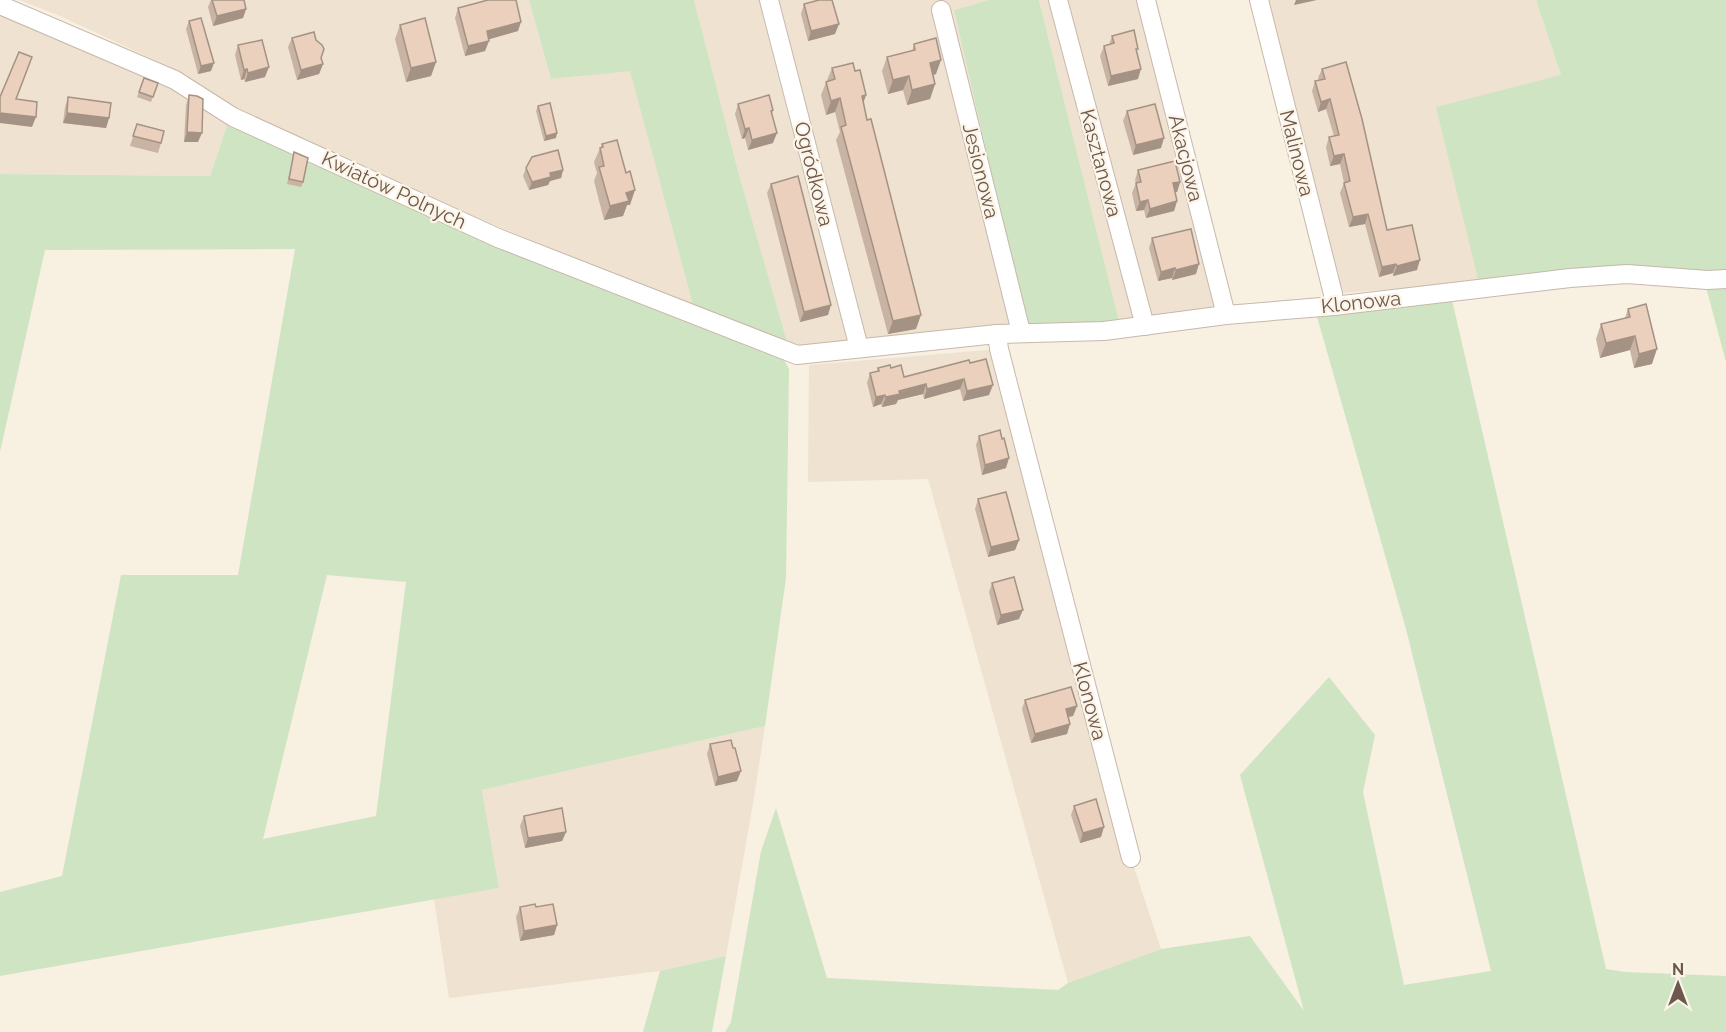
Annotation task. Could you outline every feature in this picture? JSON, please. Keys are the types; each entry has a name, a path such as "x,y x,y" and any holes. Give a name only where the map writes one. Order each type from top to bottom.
{"street":[{"name":"Ogródkowa","path":"770,0 859,348"},
{"name":"Kasztanowa","path":"1058,0 1145,326"},
{"name":"Akacjowa","path":"1146,0 1226,315"},
{"name":"Malinowa","path":"1259,0 1333,294 1334,306"},
{"name":"Kwiatów Polnych","path":"0,5 175,80 233,117 498,238 797,356"},
{"name":"Jesionowa","path":"941,10 1021,332"},
{"name":"Klonowa","path":"797,356 1021,332 1104,331 1226,315 1334,306 1506,285 1627,274 1707,280 1726,279"},
{"name":"Klonowa","path":"997,334 1131,858"}],"shaded area":[{"path":"19,0 529,0 551,79 630,70 694,309 471,215 345,157 237,111 180,72 60,16"},
{"path":"694,0 989,0 954,10 1026,325 800,346 788,345 738,171"},
{"path":"1039,0 1141,0 1217,307 1119,321"},
{"path":"1267,0 1536,0 1561,75 1479,283 1340,293"},
{"path":"0,14 175,87 228,123 210,176 0,174"},
{"path":"999,349 1131,858 1161,949 1068,983 928,479 808,482 809,365"},
{"path":"765,726 726,956 660,971 449,998 434,899 499,888 482,790"}],"green space":[{"path":"529,0 694,0 738,171 788,345 694,309 630,71 551,79"},
{"path":"989,0 1039,0 1119,321 1026,325 954,10"},
{"path":"1536,0 1726,0 1726,271 1479,283 1436,107 1561,75"},
{"path":"228,123 496,244 784,360 789,369 786,578 765,726 482,790 499,888 0,976 0,892 62,876 121,575 238,575 295,249 45,250 0,452 0,174 210,176","holes":["327,575 406,582 376,816 263,839"]},
{"path":"1726,286 1726,362 1706,287"},
{"path":"1452,300 1606,969 1625,972 1726,976 1726,1032 725,1032 731,1022 761,851 776,808 827,978 1058,990 1068,983 1161,949 1250,936 1304,1011 1240,775 1329,677 1375,735 1363,792 1404,985 1491,971 1406,629 1316,313"},
{"path":"726,956 712,1032 643,1032 660,971"}],"building":[{"path":"212,0 244,0 246,9 217,16"},
{"path":"488,0 516,0 521,22 487,31 489,41 468,46 458,8"},
{"path":"819,0 832,0 839,24 811,31 804,4"},
{"path":"201,18 214,63 201,66 189,21"},
{"path":"425,18 436,62 411,68 400,25"},
{"path":"1134,30 1141,69 1111,76 1104,46 1114,43 1112,36"},
{"path":"314,32 316,40 324,49 321,58 323,64 301,70 292,38"},
{"path":"936,38 941,60 930,63 935,84 912,90 909,76 893,80 887,57 915,50 914,44"},
{"path":"262,40 269,67 248,73 247,69 244,70 238,45"},
{"path":"19,52 32,57 16,99 37,102 36,117 0,113 0,97"},
{"path":"1346,62 1362,119 1387,230 1412,225 1420,260 1382,267 1368,214 1353,217 1344,183 1350,181 1344,154 1334,156 1329,137 1339,135 1330,99 1321,102 1315,81 1325,79 1322,69"},
{"path":"853,63 855,71 860,70 866,95 862,96 867,120 871,119 921,315 893,321 841,127 846,125 840,98 831,101 826,82 835,79 832,68"},
{"path":"144,78 158,83 153,97 139,92"},
{"path":"189,95 203,99 202,133 187,132"},
{"path":"769,95 777,133 752,140 749,128 745,129 738,104"},
{"path":"68,97 111,103 109,118 67,113"},
{"path":"550,103 557,133 546,136 538,106"},
{"path":"1155,104 1164,138 1136,145 1127,111"},
{"path":"137,124 164,131 161,143 133,136"},
{"path":"617,140 626,173 630,171 635,190 626,193 629,201 610,206 599,167 604,166 600,148 603,147 602,144"},
{"path":"558,150 563,170 550,173 551,177 532,182 526,168 532,157"},
{"path":"294,152 308,158 303,182 289,179"},
{"path":"1175,161 1180,182 1173,183 1177,201 1150,209 1148,200 1140,202 1136,183 1141,182 1138,170"},
{"path":"798,176 831,305 804,312 771,184"},
{"path":"1191,229 1199,264 1161,272 1152,238"},
{"path":"1646,304 1657,349 1639,354 1635,336 1606,343 1601,324 1630,317 1628,309"},
{"path":"986,359 993,385 967,391 964,379 927,389 926,384 899,391 900,394 876,397 870,373 879,371 878,368 901,365 904,377 969,360 970,363"},
{"path":"1000,430 1009,458 985,465 979,436"},
{"path":"1006,492 1019,540 991,547 978,499"},
{"path":"1014,577 1023,610 1001,615 992,583"},
{"path":"1071,687 1077,706 1066,709 1070,724 1035,734 1025,700"},
{"path":"731,740 741,771 718,777 710,744"},
{"path":"1096,799 1104,827 1083,833 1074,806"},
{"path":"562,808 566,832 528,838 524,816"},
{"path":"535,904 536,907 553,904 557,925 524,931 520,907"}]}
